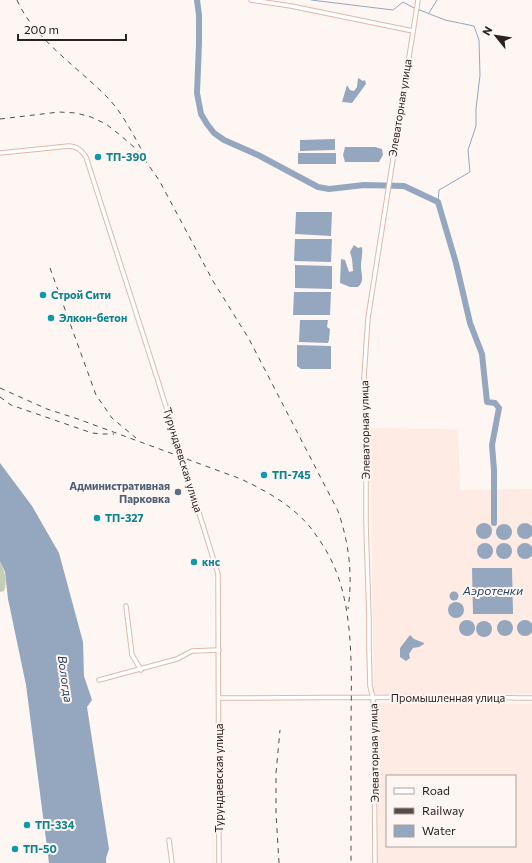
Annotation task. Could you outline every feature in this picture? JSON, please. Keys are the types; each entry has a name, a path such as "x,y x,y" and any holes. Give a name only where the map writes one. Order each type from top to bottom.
{"street":[{"path":"251,0 291,6 413,30"},
{"name":"Элеваторная улица","path":"375,863 375,759 373,698 370,686 368,649 369,619 364,377 368,318 417,1"},
{"name":"Турундаевская улица","path":"0,153 76,147 82,151 86,157 218,574 219,863"},
{"path":"126,606 132,655 141,670"},
{"path":"99,680 177,660 192,651 218,650"},
{"name":"Промышленная улица","path":"219,698 532,698"},
{"path":"169,840 172,863"}],"shaded area":[{"path":"370,428 458,429 460,490 532,489 532,694 374,694"},
{"path":"378,703 532,704 532,863 378,863"}],"green space":[{"path":"0,561 6,583 4,591 0,592"}],"water":[{"path":"358,78 363,81 365,80 366,84 352,103 342,102 347,85 350,90 354,91 357,87"},
{"path":"335,139 335,150 300,151 300,140"},
{"path":"345,147 375,147 382,149 383,155 379,162 345,162 343,155"},
{"path":"298,153 336,153 336,164 298,164"},
{"path":"296,212 332,212 331,236 295,234"},
{"path":"295,239 332,239 331,262 294,261"},
{"path":"354,245 358,248 362,247 362,280 358,287 350,287 340,283 341,259 345,260 349,272 353,271 350,252"},
{"path":"295,265 332,266 332,289 295,288"},
{"path":"294,292 331,292 330,315 293,315"},
{"path":"300,320 328,320 327,327 330,329 328,343 299,342"},
{"path":"297,345 331,346 331,369 301,369 297,366"},
{"name":"Вологда","path":"0,463 32,506 59,553 83,642 84,676 92,700 87,707 109,849 106,863 49,863 26,685 8,599 5,572 0,561"},
{"path":"484,523 491,528 492,531 487,538 484,539 477,534 476,531 481,524"},
{"path":"525,523 532,528 533,531 528,538 525,539 518,534 517,531 522,524"},
{"path":"504,524 511,529 512,532 507,539 504,540 497,535 496,532 501,525"},
{"path":"485,543 492,548 493,551 488,558 485,559 478,554 477,551 482,544"},
{"path":"504,543 511,548 512,551 507,558 504,559 497,554 496,551 501,544"},
{"path":"525,543 532,548 533,551 528,558 525,559 518,554 517,551 522,544"},
{"name":"Аэротенки","path":"472,568 512,568 513,614 473,614"},
{"path":"454,591 459,596 454,601 449,596"},
{"path":"456,602 463,607 464,610 459,617 456,618 449,613 448,610 453,603"},
{"path":"467,620 474,625 475,628 470,635 467,636 460,631 459,628 464,621"},
{"path":"505,620 512,625 513,628 508,635 505,636 498,631 497,628 502,621"},
{"path":"525,620 532,625 533,628 528,635 525,636 518,631 517,628 522,621"},
{"path":"484,621 491,626 492,629 487,636 484,637 477,632 476,629 481,622"},
{"path":"410,635 414,639 424,644 413,648 409,654 410,658 406,661 400,657 400,648"}],"waterway":[{"path":"197,0 199,15 197,93 201,114 214,133 224,140 258,155 318,187 329,189 364,185 404,186 438,202 456,263 470,323 482,354 487,402 495,403 499,408 492,445 494,470 494,523"},
{"path":"311,0 393,10 403,2 414,8"},
{"path":"429,13 437,0"},
{"path":"417,9 445,20 474,26 479,40 480,75 476,109 476,126 468,150 470,172 439,190 438,202"}],"railway":[{"path":"17,0 24,14 45,40 97,87 119,111 144,154"},
{"path":"0,119 59,112 76,113 91,117 106,124 120,135 135,148 147,163 159,180 213,281 249,339 338,511 345,535 349,559 350,584 348,609"},
{"path":"50,268 96,395 112,418 136,438"},
{"path":"0,388 47,409 241,479 260,488 287,505 303,519 314,532 334,565 342,590 349,630 351,651 351,863"},
{"path":"0,397 11,405 92,433 114,434"},
{"path":"279,863 276,813 276,773 280,730"}],"place":[{"name":"ТП-390","path":"98,157"},
{"name":"Строй Сити","path":"43,295"},
{"name":"Элкон-бетон","path":"51,318"},
{"name":"ТП-745","path":"264,475"},
{"name":"Административная Парковка","path":"178,492"},
{"name":"ТП-327","path":"97,518"},
{"name":"кнс","path":"194,562"},
{"name":"ТП-334","path":"27,825"},
{"name":"ТП-50","path":"15,849"}]}
